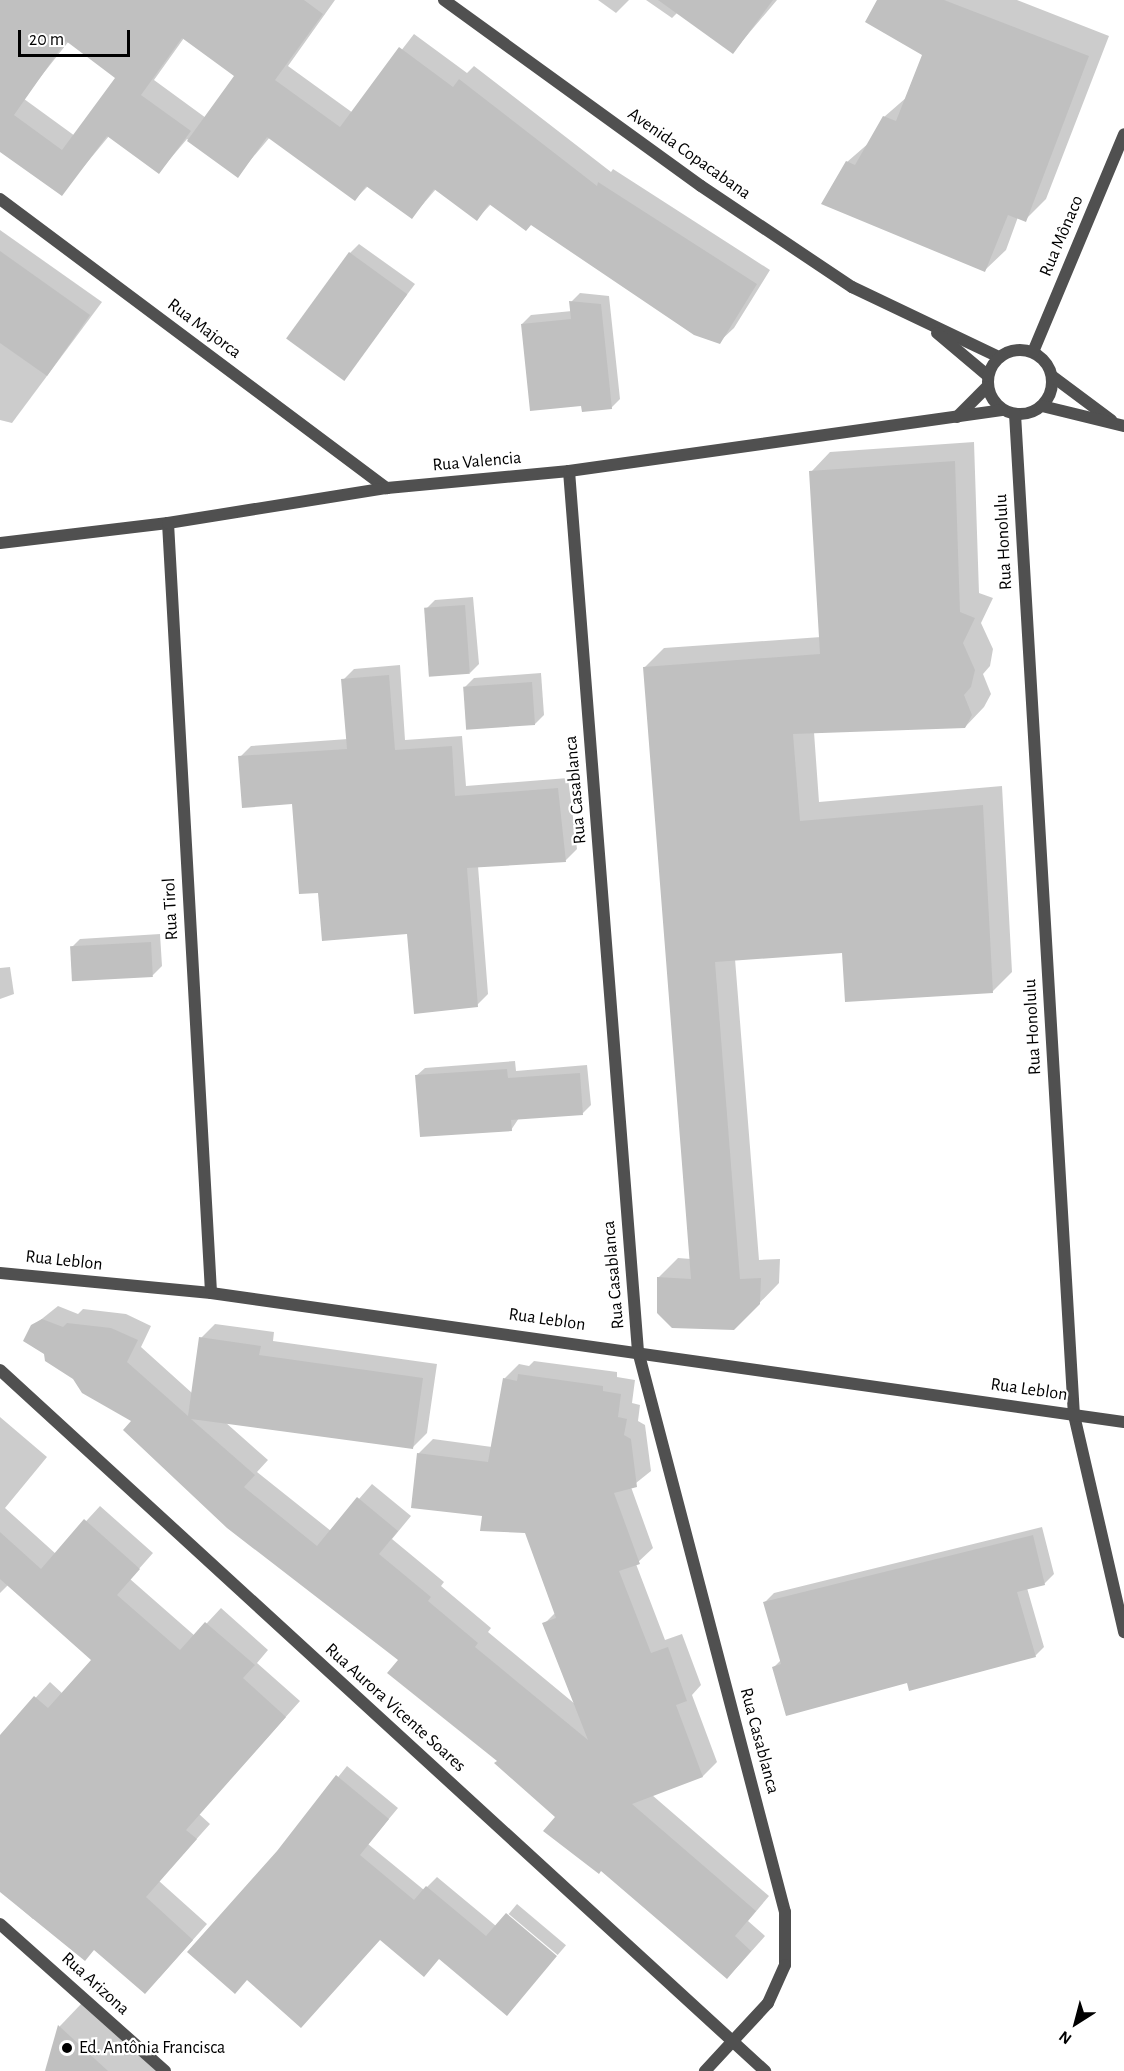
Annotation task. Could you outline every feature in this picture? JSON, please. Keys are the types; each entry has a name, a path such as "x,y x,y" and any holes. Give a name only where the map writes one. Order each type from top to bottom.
{"street":[{"name":"Avenida Copacabana","path":"444,0 720,199 852,287 999,357"},
{"name":"Rua Mônaco","path":"1033,352 1124,134"},
{"name":"Rua Majorca","path":"0,199 387,488"},
{"name":"Avenida Copacabana","path":"924,322 987,381"},
{"path":"957,417 987,381 999,357 1016,349 1033,352 1046,362 1052,376 1120,425"},
{"path":"1042,406 1049,396 1052,376"},
{"path":"987,381 1002,410 1015,414 1042,406 1120,425"},
{"name":"Rua Valencia","path":"0,543 168,523 387,488 569,471 1002,410"},
{"name":"Rua Honolulu","path":"1015,414 1074,1415 1124,1632"},
{"name":"Rua Casablanca","path":"569,471 638,1351 786,1912 785,1965 768,2003 705,2071"},
{"name":"Rua Tirol","path":"168,523 211,1293"},
{"name":"Rua Leblon","path":"0,1273 211,1293 638,1351 1124,1422"},
{"name":"Rua Aurora Vicente Soares","path":"0,1370 765,2071"},
{"name":"Rua Arizona","path":"0,1924 165,2071"}],"building":[{"path":"0,0 304,0 323,14 275,80 340,127 399,47 453,87 459,79 597,186 598,182 757,284 720,344 694,335 531,225 526,231 489,204 477,221 434,189 412,219 366,186 355,201 267,137 238,178 187,141 234,76 182,38 141,95 191,131 159,174 107,136 62,196 0,152","holes":["66,41 115,78 62,150 14,115"]},
{"path":"658,0 773,0 733,54"},
{"path":"877,0 944,0 1089,56 1026,222 1008,215 985,272 821,204 846,161 855,165 883,116 896,121 922,55 865,22"},
{"path":"0,251 90,315 47,376 0,343"},
{"path":"349,252 407,294 344,381 286,339"},
{"path":"569,301 601,304 612,409 582,412 581,406 530,411 521,324 571,319"},
{"path":"955,461 960,612 975,618 963,643 975,670 971,687 964,695 972,715 965,728 793,734 800,821 983,805 993,993 845,1002 842,953 715,962 740,1279 761,1278 760,1304 734,1330 672,1328 657,1313 657,1277 691,1279 643,667 820,654 809,471"},
{"path":"465,605 470,674 429,677 424,608"},
{"path":"389,675 395,750 452,746 455,796 558,788 566,862 467,868 478,1007 414,1014 407,934 322,941 318,893 299,894 292,804 242,808 238,756 347,749 341,679"},
{"path":"532,682 535,725 466,730 463,687"},
{"path":"151,942 153,977 72,981 70,946"},
{"path":"507,1069 508,1078 580,1073 583,1115 511,1120 512,1131 420,1137 415,1075"},
{"path":"42,1319 63,1327 67,1323 111,1328 138,1340 127,1362 188,1416 199,1337 261,1346 259,1355 423,1378 413,1449 191,1419 255,1475 244,1487 317,1546 357,1497 398,1531 379,1554 431,1597 428,1601 478,1643 475,1647 588,1740 542,1623 556,1618 525,1533 480,1531 482,1516 411,1508 417,1453 488,1462 503,1378 517,1381 518,1374 603,1386 603,1391 621,1394 618,1417 627,1419 624,1435 631,1439 637,1487 614,1493 640,1564 619,1571 651,1653 668,1647 687,1701 676,1705 703,1777 632,1804 756,1911 735,1936 751,1951 727,1979 601,1871 599,1874 543,1831 555,1817 494,1763 497,1761 387,1673 398,1660 227,1528 123,1430 131,1421 82,1393 73,1379 45,1361 44,1354 23,1341 31,1325"},
{"path":"84,1519 140,1569 117,1595 180,1650 205,1622 255,1665 243,1678 286,1717 186,1830 197,1839 146,1897 193,1940 145,1994 94,1950 85,1961 0,1892 0,1735 34,1696 48,1708 91,1660 0,1579 0,1532 41,1569"},
{"path":"1033,1535 1045,1585 1017,1592 1036,1657 909,1691 907,1683 786,1716 772,1667 781,1664 763,1602"},
{"path":"336,1775 389,1819 360,1855 414,1900 426,1886 486,1936 506,1913 557,1956 507,2016 439,1959 424,1977 380,1940 301,2028 247,1980 235,1994 187,1952 277,1851"},
{"name":"Ed. Antônia Francisca","path":"58,2025 108,2071 45,2071"}],"place":[{"name":"Ed. Antônia Francisca","path":"67,2048"}]}
